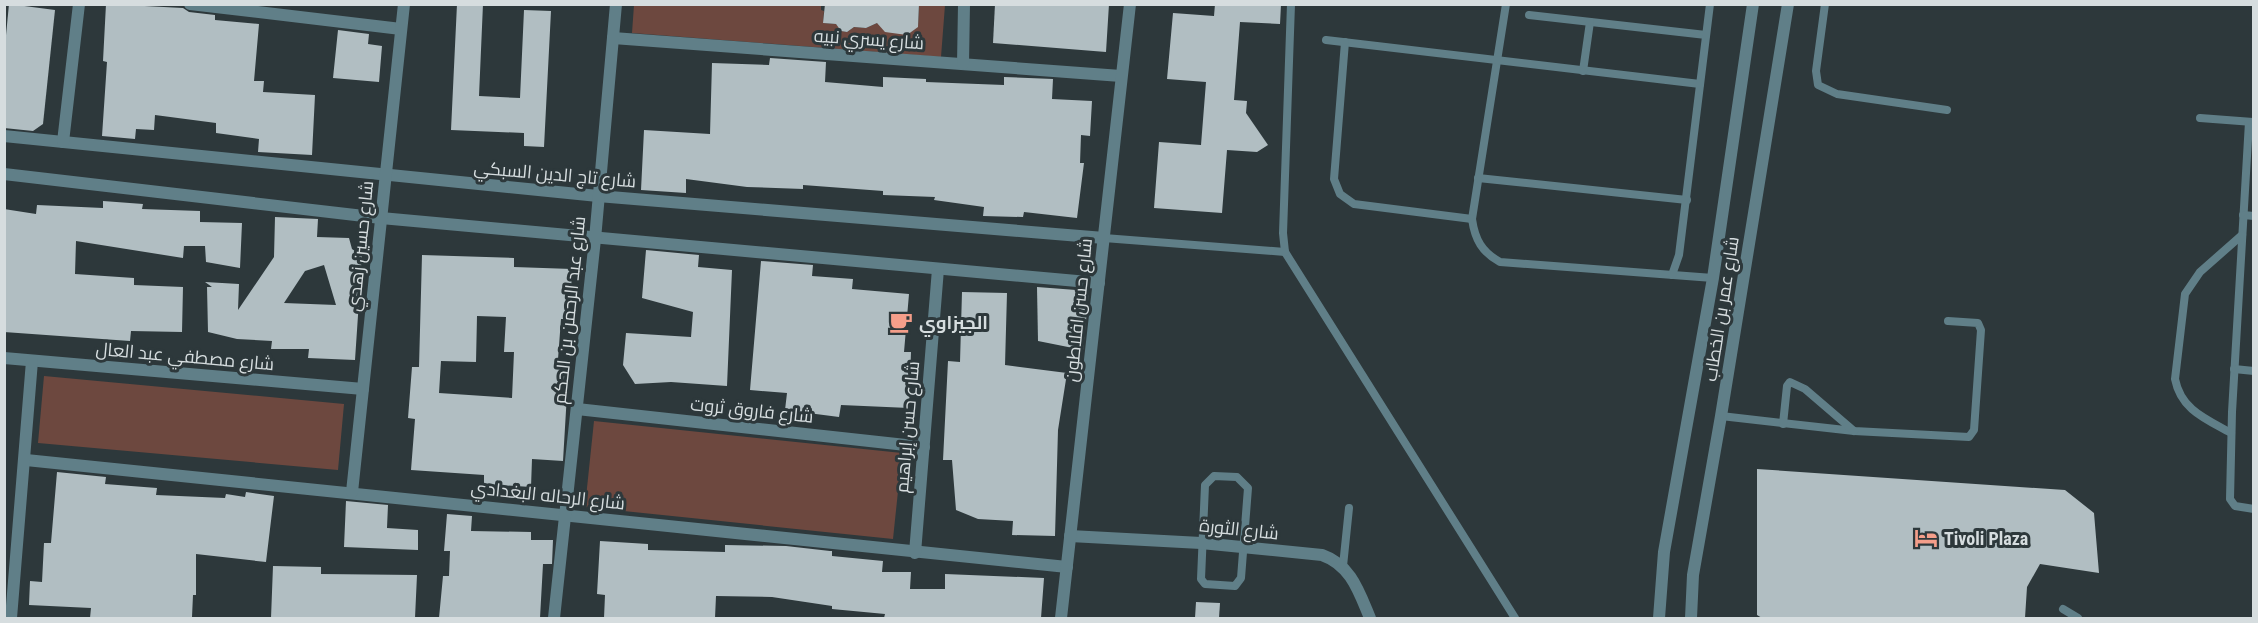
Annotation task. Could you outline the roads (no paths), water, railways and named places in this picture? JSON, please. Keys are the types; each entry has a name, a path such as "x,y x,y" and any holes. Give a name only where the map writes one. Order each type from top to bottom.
{"street":[{"path":"63,142 79,4"},
{"path":"190,4 401,29"},
{"name":"شارع حسين زهدي","path":"352,492 404,4"},
{"name":"شارع عبد الرحمن بن الحكم","path":"554,618 595,238 616,4"},
{"path":"963,64 964,4"},
{"name":"شارع حسن افلاطون","path":"1061,618 1130,4"},
{"name":"شارع عمر بن الخطاب","path":"1659,618 1664,552 1713,279 1753,4"},
{"name":"شارع عمر بن الخطاب","path":"1691,618 1693,575 1788,4"},
{"name":"شارع يسري نبيه","path":"613,38 1122,76"},
{"name":"شارع تاج الدين السبكي","path":"4,136 598,196 1104,238"},
{"path":"4,174 381,218 1099,283"},
{"name":"شارع حسن إبراهيم","path":"915,552 938,269"},
{"name":"شارع مصطفي عبد العال","path":"4,358 363,389"},
{"path":"11,618 26,460 32,361"},
{"name":"شارع فاروق ثروت","path":"577,409 924,447"},
{"name":"شارع الرحاله البغدادي","path":"26,460 1067,567"},
{"name":"شارع الثورة","path":"1070,536 1201,543 1322,555 1335,560 1343,567"},
{"path":"1343,567 1358,590 1370,618"}],"lane":[{"path":"1292,4 1283,233 1285,252 1313,292 1515,618"},
{"path":"1506,4 1473,219 1479,245 1488,255 1500,262 1713,279"},
{"path":"1672,275 1679,255 1687,200 1710,4"},
{"path":"1825,4 1816,71 1818,85 1837,93 1947,110"},
{"path":"1529,15 1706,35"},
{"path":"1583,71 1590,22"},
{"path":"1326,40 1700,84"},
{"path":"1345,42 1334,170 1336,187 1340,195 1354,204 1473,219"},
{"path":"2200,118 2251,122 2234,369 2230,499 2235,506 2253,509"},
{"path":"1478,177 1687,200"},
{"path":"2243,215 2253,216"},
{"path":"2231,433 2200,416 2185,404 2178,393 2175,380 2185,294 2200,272 2242,235"},
{"path":"1104,238 1285,252"},
{"path":"1721,416 1854,431 1969,437 1974,430 1982,330 1978,323 1948,321"},
{"path":"2234,369 2253,371"},
{"path":"1783,424 1787,386 1790,382 1805,389 1854,431"},
{"path":"1215,476 1237,477 1248,488 1241,578 1238,584 1235,586 1205,584 1200,576 1201,543 1206,482 1215,476"},
{"path":"1343,567 1349,508"},
{"path":"2063,609 2078,618"}],"place":[{"name":"الجيزاوي","path":"901,322"},
{"name":"Tivoli Plaza","path":"1926,538"}]}
